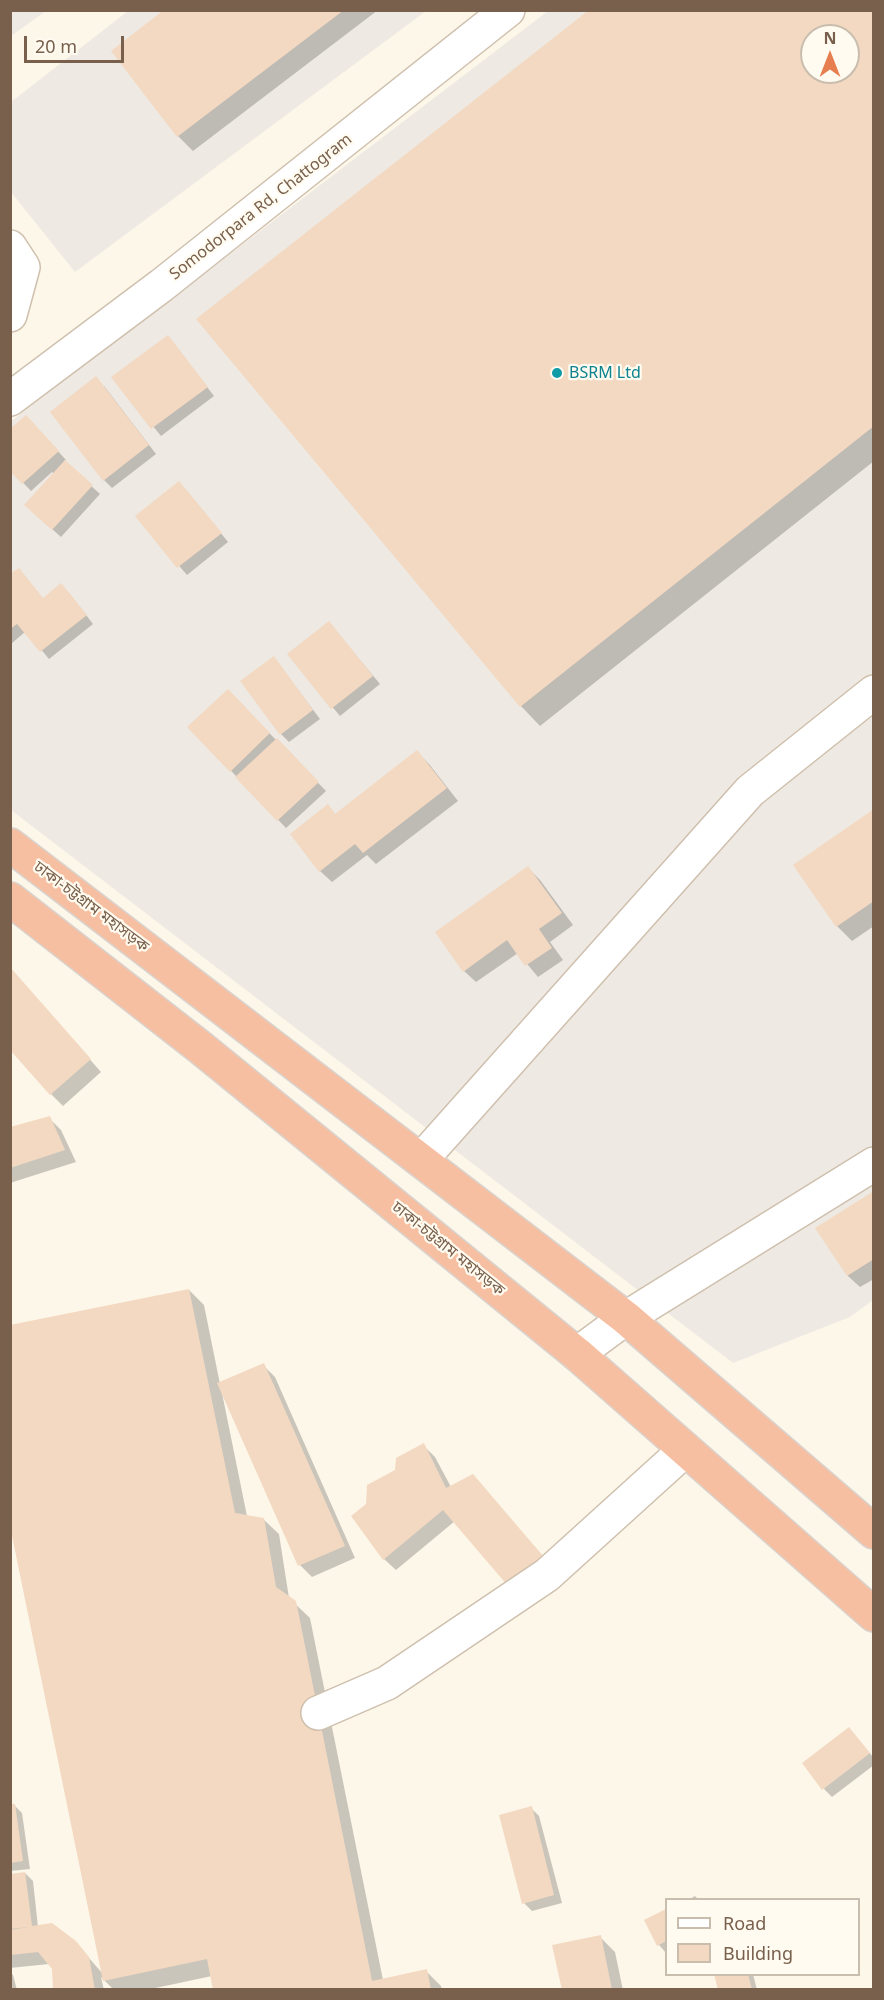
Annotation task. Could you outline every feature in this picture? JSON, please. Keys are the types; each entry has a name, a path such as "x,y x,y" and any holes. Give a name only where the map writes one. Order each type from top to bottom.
{"highway":[{"name":"ঢাকা-চট্টগ্রাম মহাসড়ক","path":"10,845 626,1318 873,1532"},
{"name":"ঢাকা-চট্টগ্রাম মহাসড়ক","path":"10,899 201,1047 577,1354 873,1615"}],"street":[{"name":"Somodorpara Rd, Chattogram","path":"10,399 172,277 508,10"},
{"path":"10,247 23,267 10,315"},
{"path":"421,1160 750,791 873,692"},
{"path":"577,1354 626,1318 873,1164"},
{"path":"318,1713 387,1683 547,1575 685,1450"}],"shaded area":[{"path":"11,10 46,10 46,11 11,36"},
{"path":"128,11 426,11 75,272 11,192 11,102"},
{"path":"548,11 873,11 873,1300 850,1317 733,1363 11,810 10,422"}],"building":[{"path":"164,10 344,10 177,137 111,51"},
{"name":"BSRM Ltd","path":"589,10 874,10 874,426 520,707 196,319"},
{"path":"168,335 208,387 151,429 111,377"},
{"path":"96,376 149,445 103,481 50,412"},
{"path":"26,415 59,451 22,484 10,471 10,429"},
{"path":"65,460 93,485 52,530 24,505"},
{"path":"179,481 222,533 177,568 135,516"},
{"path":"19,568 43,598 61,583 87,615 40,652 17,624 10,629 10,574"},
{"path":"329,621 373,676 331,709 287,654"},
{"path":"274,656 313,710 280,735 240,681"},
{"path":"228,689 270,733 230,772 187,727"},
{"path":"277,738 319,782 277,821 235,777"},
{"path":"417,750 447,788 363,853 355,844 319,872 290,834 328,804 335,814"},
{"path":"874,809 874,901 836,927 793,865"},
{"path":"528,866 562,913 539,929 552,948 525,966 507,940 463,972 435,932"},
{"path":"10,967 91,1059 50,1095 10,1050"},
{"path":"50,1116 65,1150 10,1168 10,1127"},
{"path":"874,1191 874,1259 847,1276 815,1228"},
{"path":"189,1289 235,1513 264,1518 276,1587 296,1601 372,1981 427,1969 431,1990 213,1990 207,1959 103,1981 10,1526 10,1325"},
{"path":"264,1363 345,1546 298,1566 217,1383"},
{"path":"424,1443 446,1488 473,1474 543,1556 508,1586 443,1510 383,1560 351,1516 366,1504 367,1485 395,1470 396,1458"},
{"path":"849,1727 870,1753 822,1790 802,1763"},
{"path":"10,1804 15,1804 23,1861 10,1863"},
{"path":"532,1806 554,1895 522,1904 499,1815"},
{"path":"25,1872 32,1926 52,1923 76,1941 89,1957 95,1990 53,1990 52,1969 38,1952 10,1955 10,1930 28,1927 10,1929 10,1874"},
{"path":"665,1910 665,1942 657,1946 644,1920"},
{"path":"601,1935 612,1990 562,1990 552,1945"},
{"path":"714,1976 748,1976 752,1990 718,1990"}],"place":[{"name":"BSRM Ltd","path":"557,373"}]}
